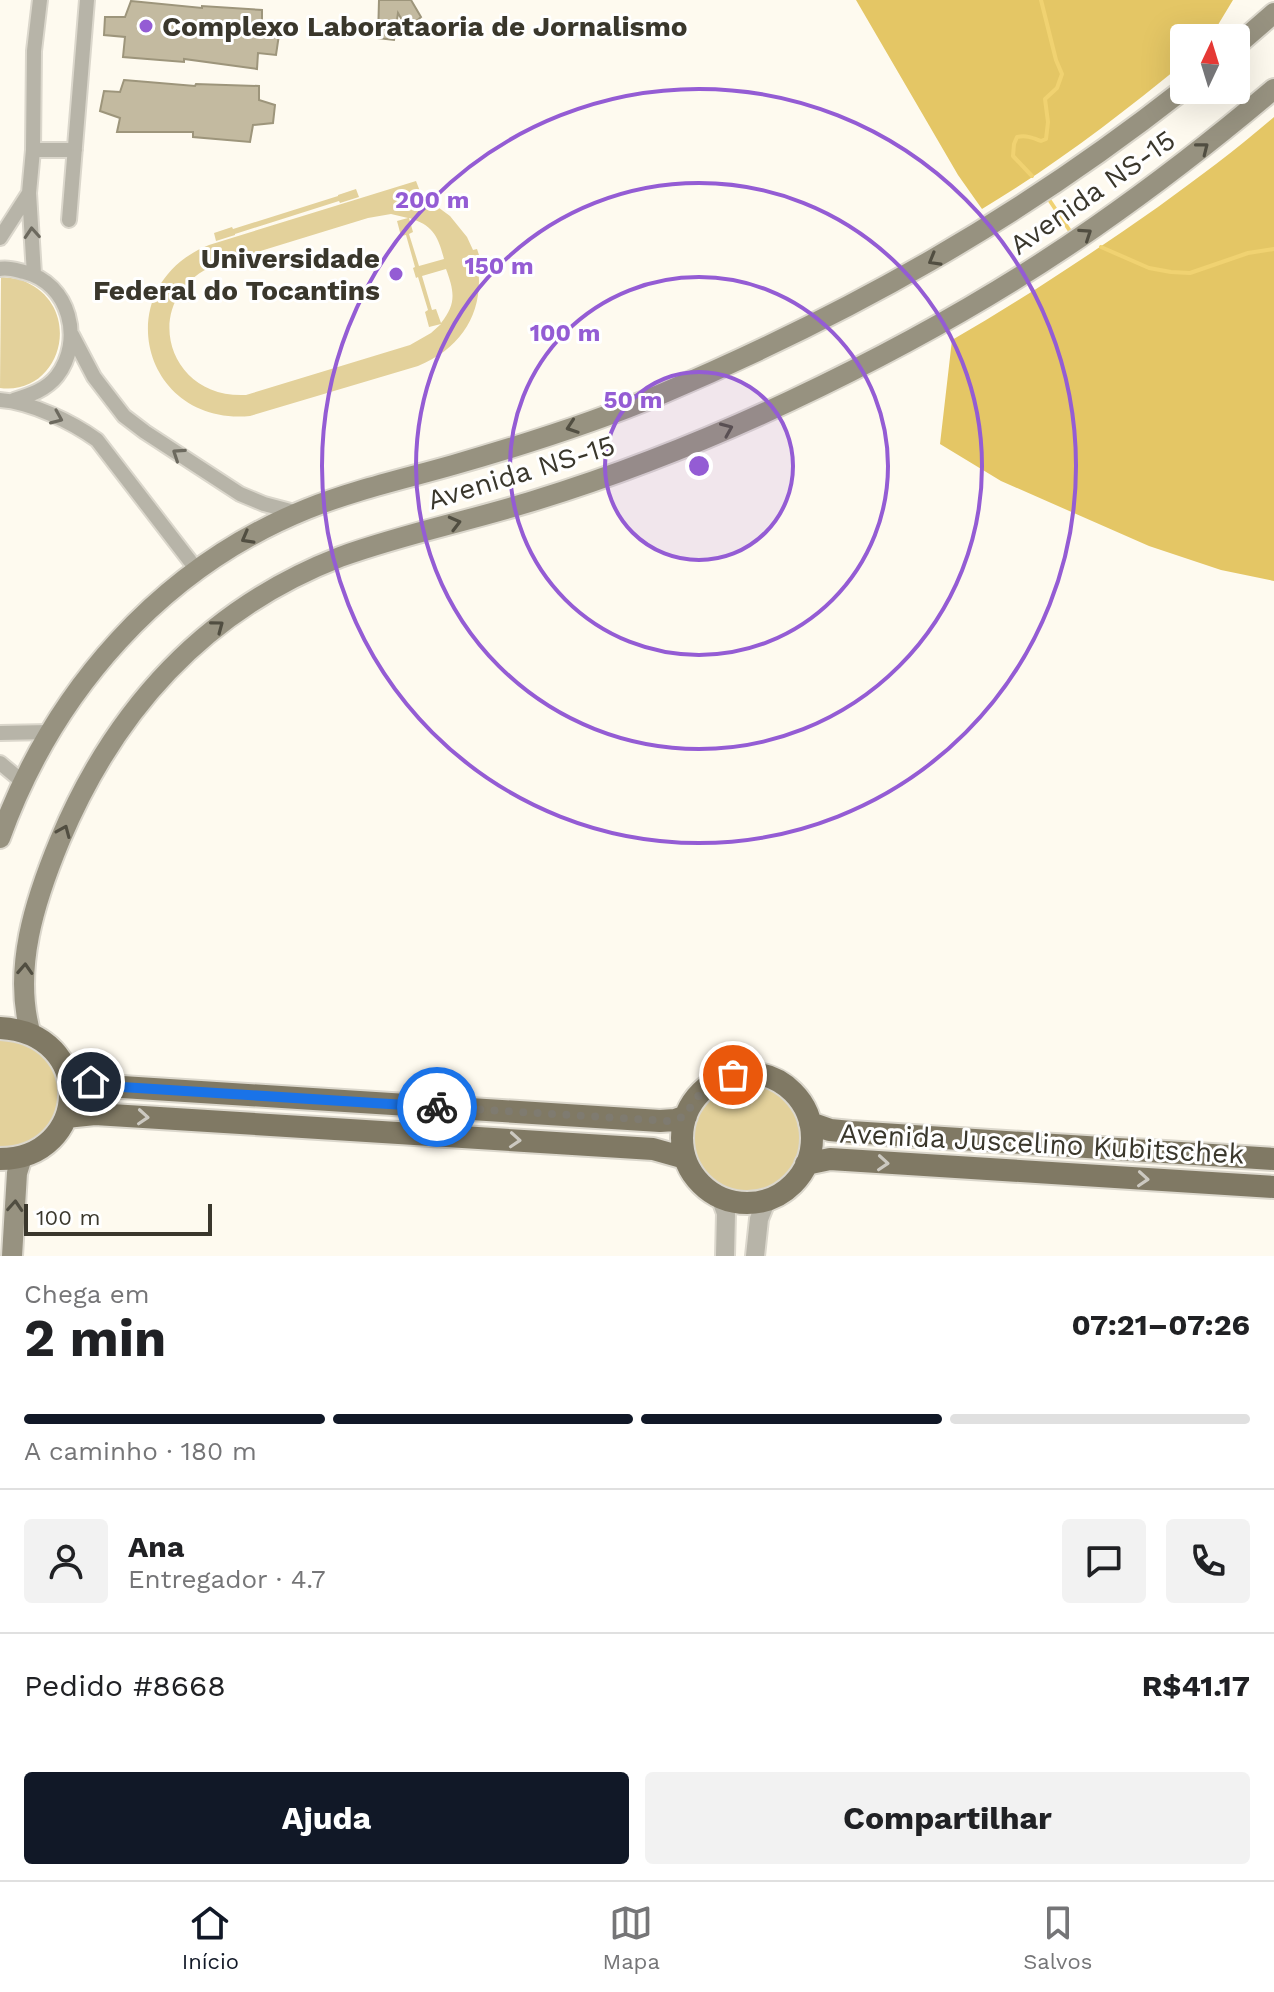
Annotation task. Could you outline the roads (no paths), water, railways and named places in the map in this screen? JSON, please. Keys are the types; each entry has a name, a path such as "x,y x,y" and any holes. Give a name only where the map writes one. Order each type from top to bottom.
{"main road":[{"path":"1250,34 1274,13"},
{"name":"Avenida NS-15","path":"31,1035 24,1003 28,945 41,890 74,808 106,749 141,701 179,660 222,623 302,574 341,557 528,503 679,449 768,411 906,342 1029,271 1141,195 1274,89"},
{"name":"Avenida NS-15","path":"0,838 23,782 49,732 71,698 117,641 197,570 246,539 298,513 356,492 581,424 662,394 754,353 921,268 1102,152 1170,100"},
{"path":"0,1028 41,1039 58,1054 65,1067 70,1096 66,1117 47,1144 33,1153 11,1158 17,1173 12,1256"},
{"path":"65,1067 91,1082 122,1087 660,1121 686,1116 682,1134 685,1158 700,1183 720,1197 743,1203 767,1199"},
{"name":"Avenida Juscelino Kubitschek","path":"686,1116 692,1103 708,1087 724,1078 746,1074 769,1078 788,1089 800,1102 810,1123 811,1147 797,1179 788,1188 767,1199"},
{"path":"66,1117 95,1114 653,1149 685,1158"},
{"name":"Avenida Juscelino Kubitschek","path":"810,1123 830,1130 851,1132 1274,1159"},
{"name":"Avenida Juscelino Kubitschek","path":"806,1164 826,1159 1274,1187"}],"street":[{"path":"34,274 29,193 33,150 34,51 40,0"},
{"path":"69,220 87,0"},
{"path":"33,150 75,150"},
{"path":"0,238 29,193"},
{"path":"0,269 34,274 50,285 62,299 72,335 94,377 124,416 240,494 298,513"},
{"path":"7,400 37,393 55,378 68,358 72,335"},
{"path":"7,400 75,425 97,440 197,570"},
{"path":"0,733 49,732"},
{"path":"0,763 23,782"},
{"path":"720,1197 726,1213 725,1256"},
{"path":"755,1256 759,1219 767,1199"}],"waterway":[{"path":"1032,176 1013,156 1014,144 1017,137 1046,139 1048,122 1045,99 1057,88 1062,74 1041,0"},
{"path":"1050,201 1070,231"},
{"path":"1101,247 1149,268 1190,273 1248,253 1274,249"}],"place":[{"name":"Complexo Laborataoria de Jornalismo","path":"146,26"},
{"name":"Universidade Federal do Tocantins","path":"396,274"}]}
